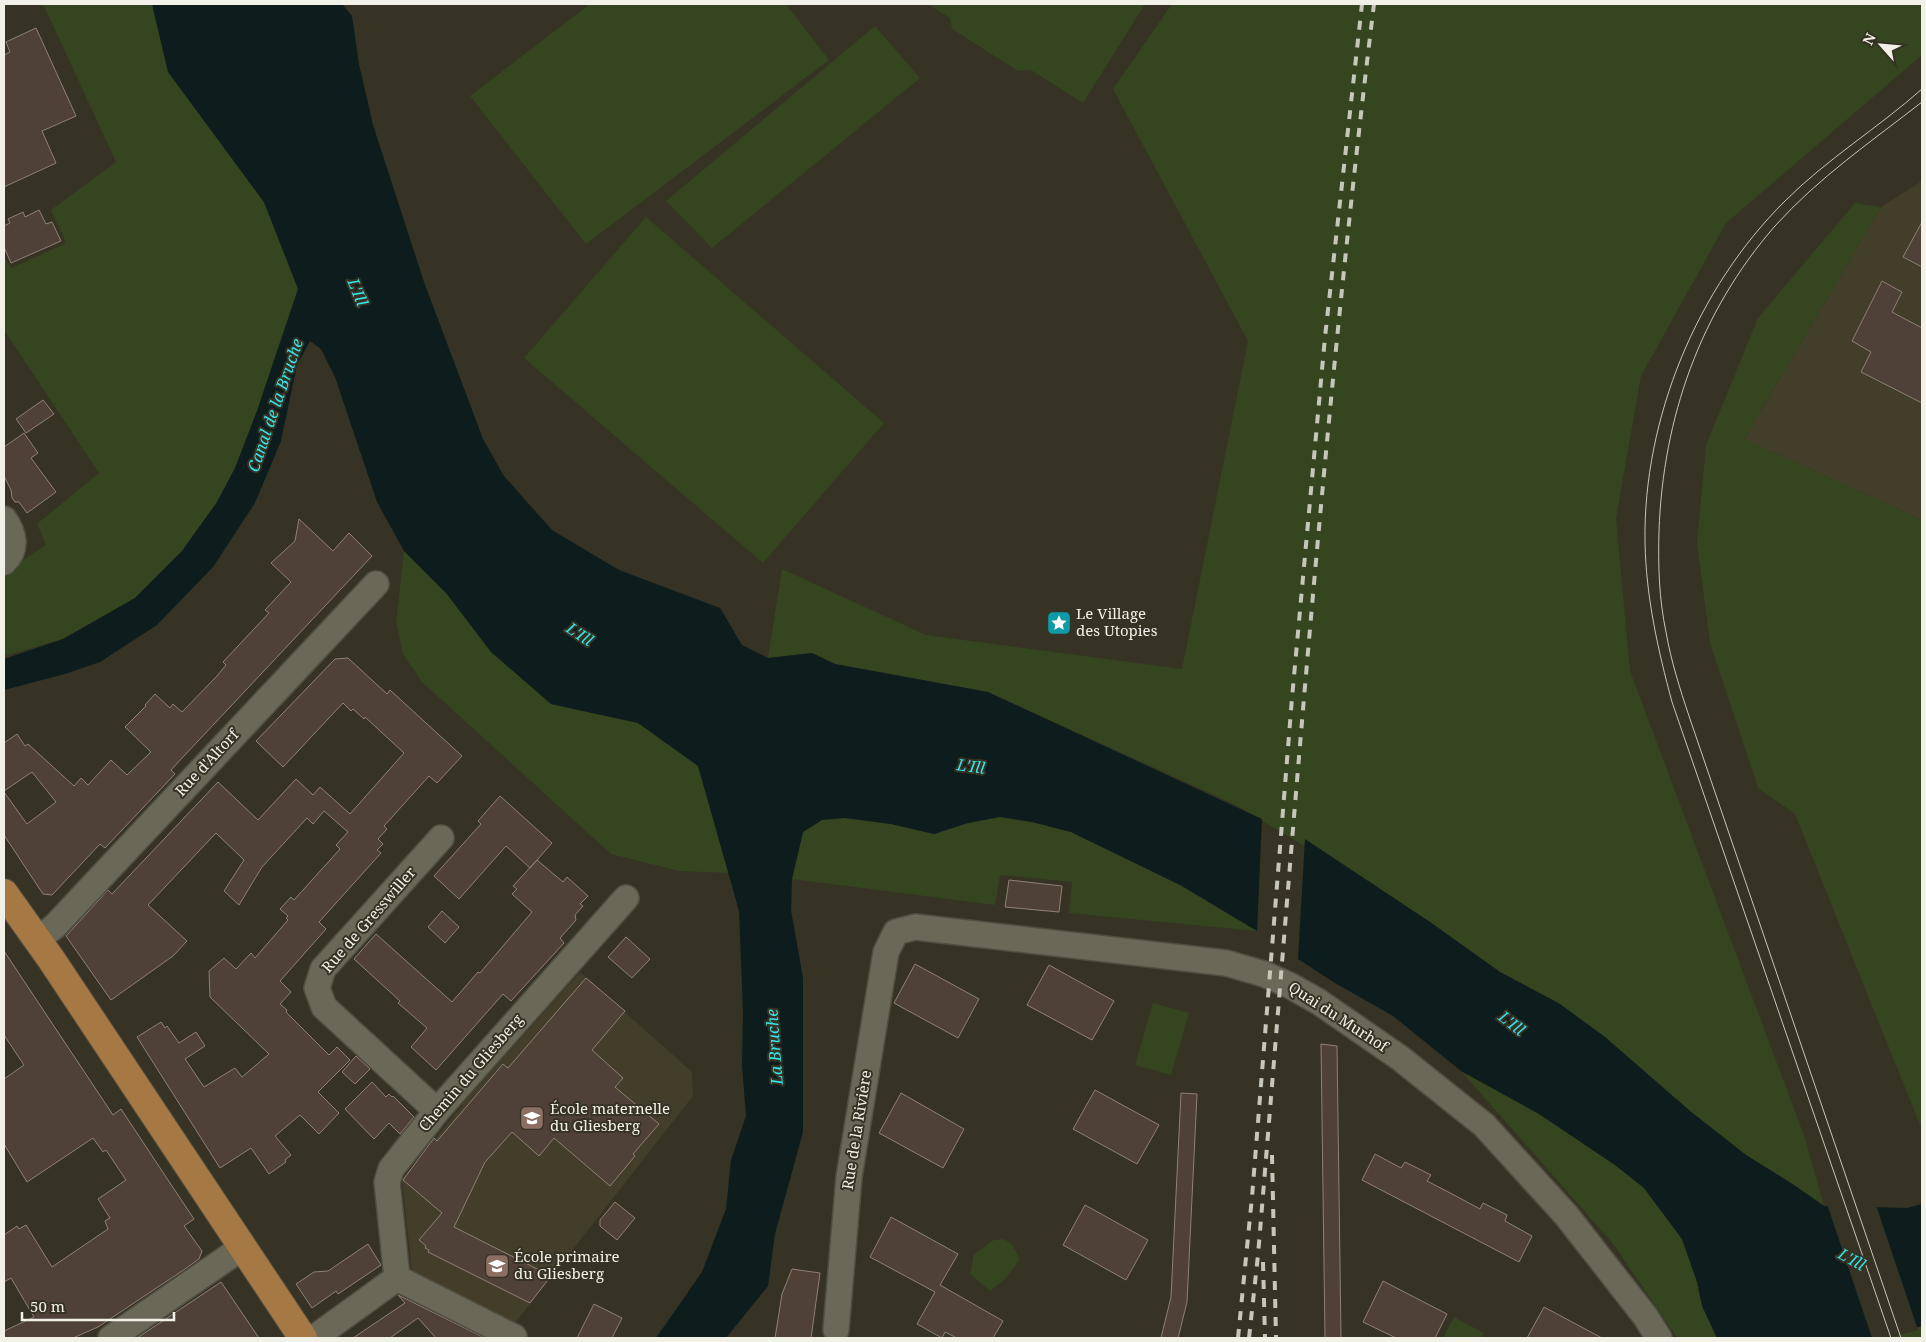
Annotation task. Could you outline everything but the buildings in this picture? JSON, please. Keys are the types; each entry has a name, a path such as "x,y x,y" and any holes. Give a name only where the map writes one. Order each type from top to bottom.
{"main road":[{"path":"4,893 303,1338"}],"street":[{"path":"4,519 14,536 8,556"},
{"name":"Rue d'Altorf","path":"36,940 55,926 376,584"},
{"name":"Rue de Gresswiller","path":"437,1111 324,1006 317,988 322,969 441,838"},
{"name":"Chemin du Gliesberg","path":"397,1278 387,1182 391,1169 437,1111 626,898"},
{"name":"Quai du Murhof","path":"896,932 915,927 1208,961 1254,970 1289,985 1331,1009 1400,1058 1484,1125 1566,1215 1645,1316 1659,1338"},
{"name":"Rue de la Rivière","path":"839,1336 850,1169 886,952 896,932"},
{"path":"111,1338 243,1248"},
{"path":"314,1338 397,1278 514,1337"}],"shaded area":[{"path":"1922,181 1922,520 1744,439 1881,207"},
{"path":"580,972 692,1072 693,1096 512,1327 419,1280 412,1271 402,1179 462,1104"}],"green space":[{"path":"43,4 152,4 168,72 264,202 298,289 257,411 235,468 217,502 182,551 135,598 63,639 4,656 4,573 46,545 37,524 99,473 4,330 4,257 11,268 66,243 51,210 116,162"},
{"path":"590,4 786,4 829,60 586,244 470,96"},
{"path":"928,4 1145,4 1083,103 1031,70 1018,71 952,29 950,18"},
{"path":"1172,4 1922,4 1922,55 1726,223 1641,376 1616,518 1630,671 1805,1138 1824,1206 1746,1155 1690,1111 1605,1037 1560,1004 1500,972 1430,922 1236,805 988,692 835,664 812,653 768,658 782,569 926,635 1182,669 1248,341 1113,89"},
{"path":"875,26 920,78 712,248 666,201"},
{"path":"1855,203 1881,207 1744,439 1922,520 1922,1130 1795,814 1758,788 1710,643 1697,543 1706,445 1758,318"},
{"path":"646,217 884,423 763,563 524,358"},
{"path":"404,551 551,704 638,723 698,765 729,873 679,871 611,854 422,682 403,654 396,622"},
{"path":"1000,817 1032,822 1071,832 1182,886 1257,931 1069,913 1072,882 1000,875 995,905 792,879 803,832 822,820 845,818 891,824 934,834 968,823"},
{"path":"1153,1003 1189,1013 1171,1075 1135,1065"},
{"path":"1461,1071 1539,1114 1615,1165 1644,1188 1682,1239 1697,1282 1702,1306 1717,1338 1677,1338 1615,1246"},
{"path":"1003,1239 1011,1243 1020,1259 1006,1278 990,1291 970,1274 974,1254 994,1240"},
{"path":"1454,1317 1484,1333 1481,1338 1443,1338"},
{"path":"1922,1326 1922,1338 1883,1338"}],"water":[{"path":"152,4 342,4 352,16 359,64 373,125 424,282 483,439 504,476 552,530 619,570 720,608 742,645 768,658 812,653 835,664 988,692 1262,819 1257,931 1182,886 1071,832 1032,822 1000,817 968,823 934,834 891,824 845,818 822,820 803,832 792,879 791,910 803,978 803,1132 775,1234 768,1286 726,1338 656,1338 702,1272 726,1209 731,1160 746,1116 742,1065 743,1012 739,911 698,766 638,723 551,704 491,652 446,593 404,551 377,502 335,377 321,349 310,341 297,365 281,441 255,503 213,567 157,625 100,662 65,674 4,690 4,659 63,639 135,598 182,551 217,502 235,468 257,411 298,289 264,202 168,72"},
{"name":"L'Ill","path":"1305,839 1430,922 1500,972 1560,1004 1605,1037 1690,1111 1746,1155 1824,1206 1907,1208 1922,1204 1922,1326 1883,1338 1717,1338 1702,1306 1697,1282 1682,1239 1644,1188 1615,1165 1539,1114 1461,1071 1393,1016 1335,983 1298,959"}],"pier":[{"path":"1827,1204 1876,1205 1918,1330 1888,1338 1872,1338"}],"tram line":[{"path":"1891,1338 1672,702 1654,623 1648,583 1645,542 1647,496 1654,449 1665,403 1681,358 1702,315 1726,274 1754,236 1785,201 1835,157 1922,89"},
{"path":"1901,1338 1679,685 1668,643 1662,607 1659,531 1662,489 1668,448 1678,408 1690,368 1706,331 1726,294 1749,259 1792,208 1827,176 1922,102"}],"railway":[{"path":"1238,1338 1252,1197 1292,698 1325,337 1362,4"},
{"path":"1249,1338 1258,1255 1324,472 1339,316 1374,4"},
{"path":"1272,1155 1276,1338"},
{"path":"1263,1262 1265,1338"}],"place":[{"name":"Le Village des Utopies","path":"1059,623"},
{"name":"École maternelle du Gliesberg","path":"532,1118"},
{"name":"École primaire du Gliesberg","path":"497,1266"}],"water label":[{"name":"Canal de la Bruche","path":"275,405"},
{"name":"La Bruche","path":"774,1047"}]}
